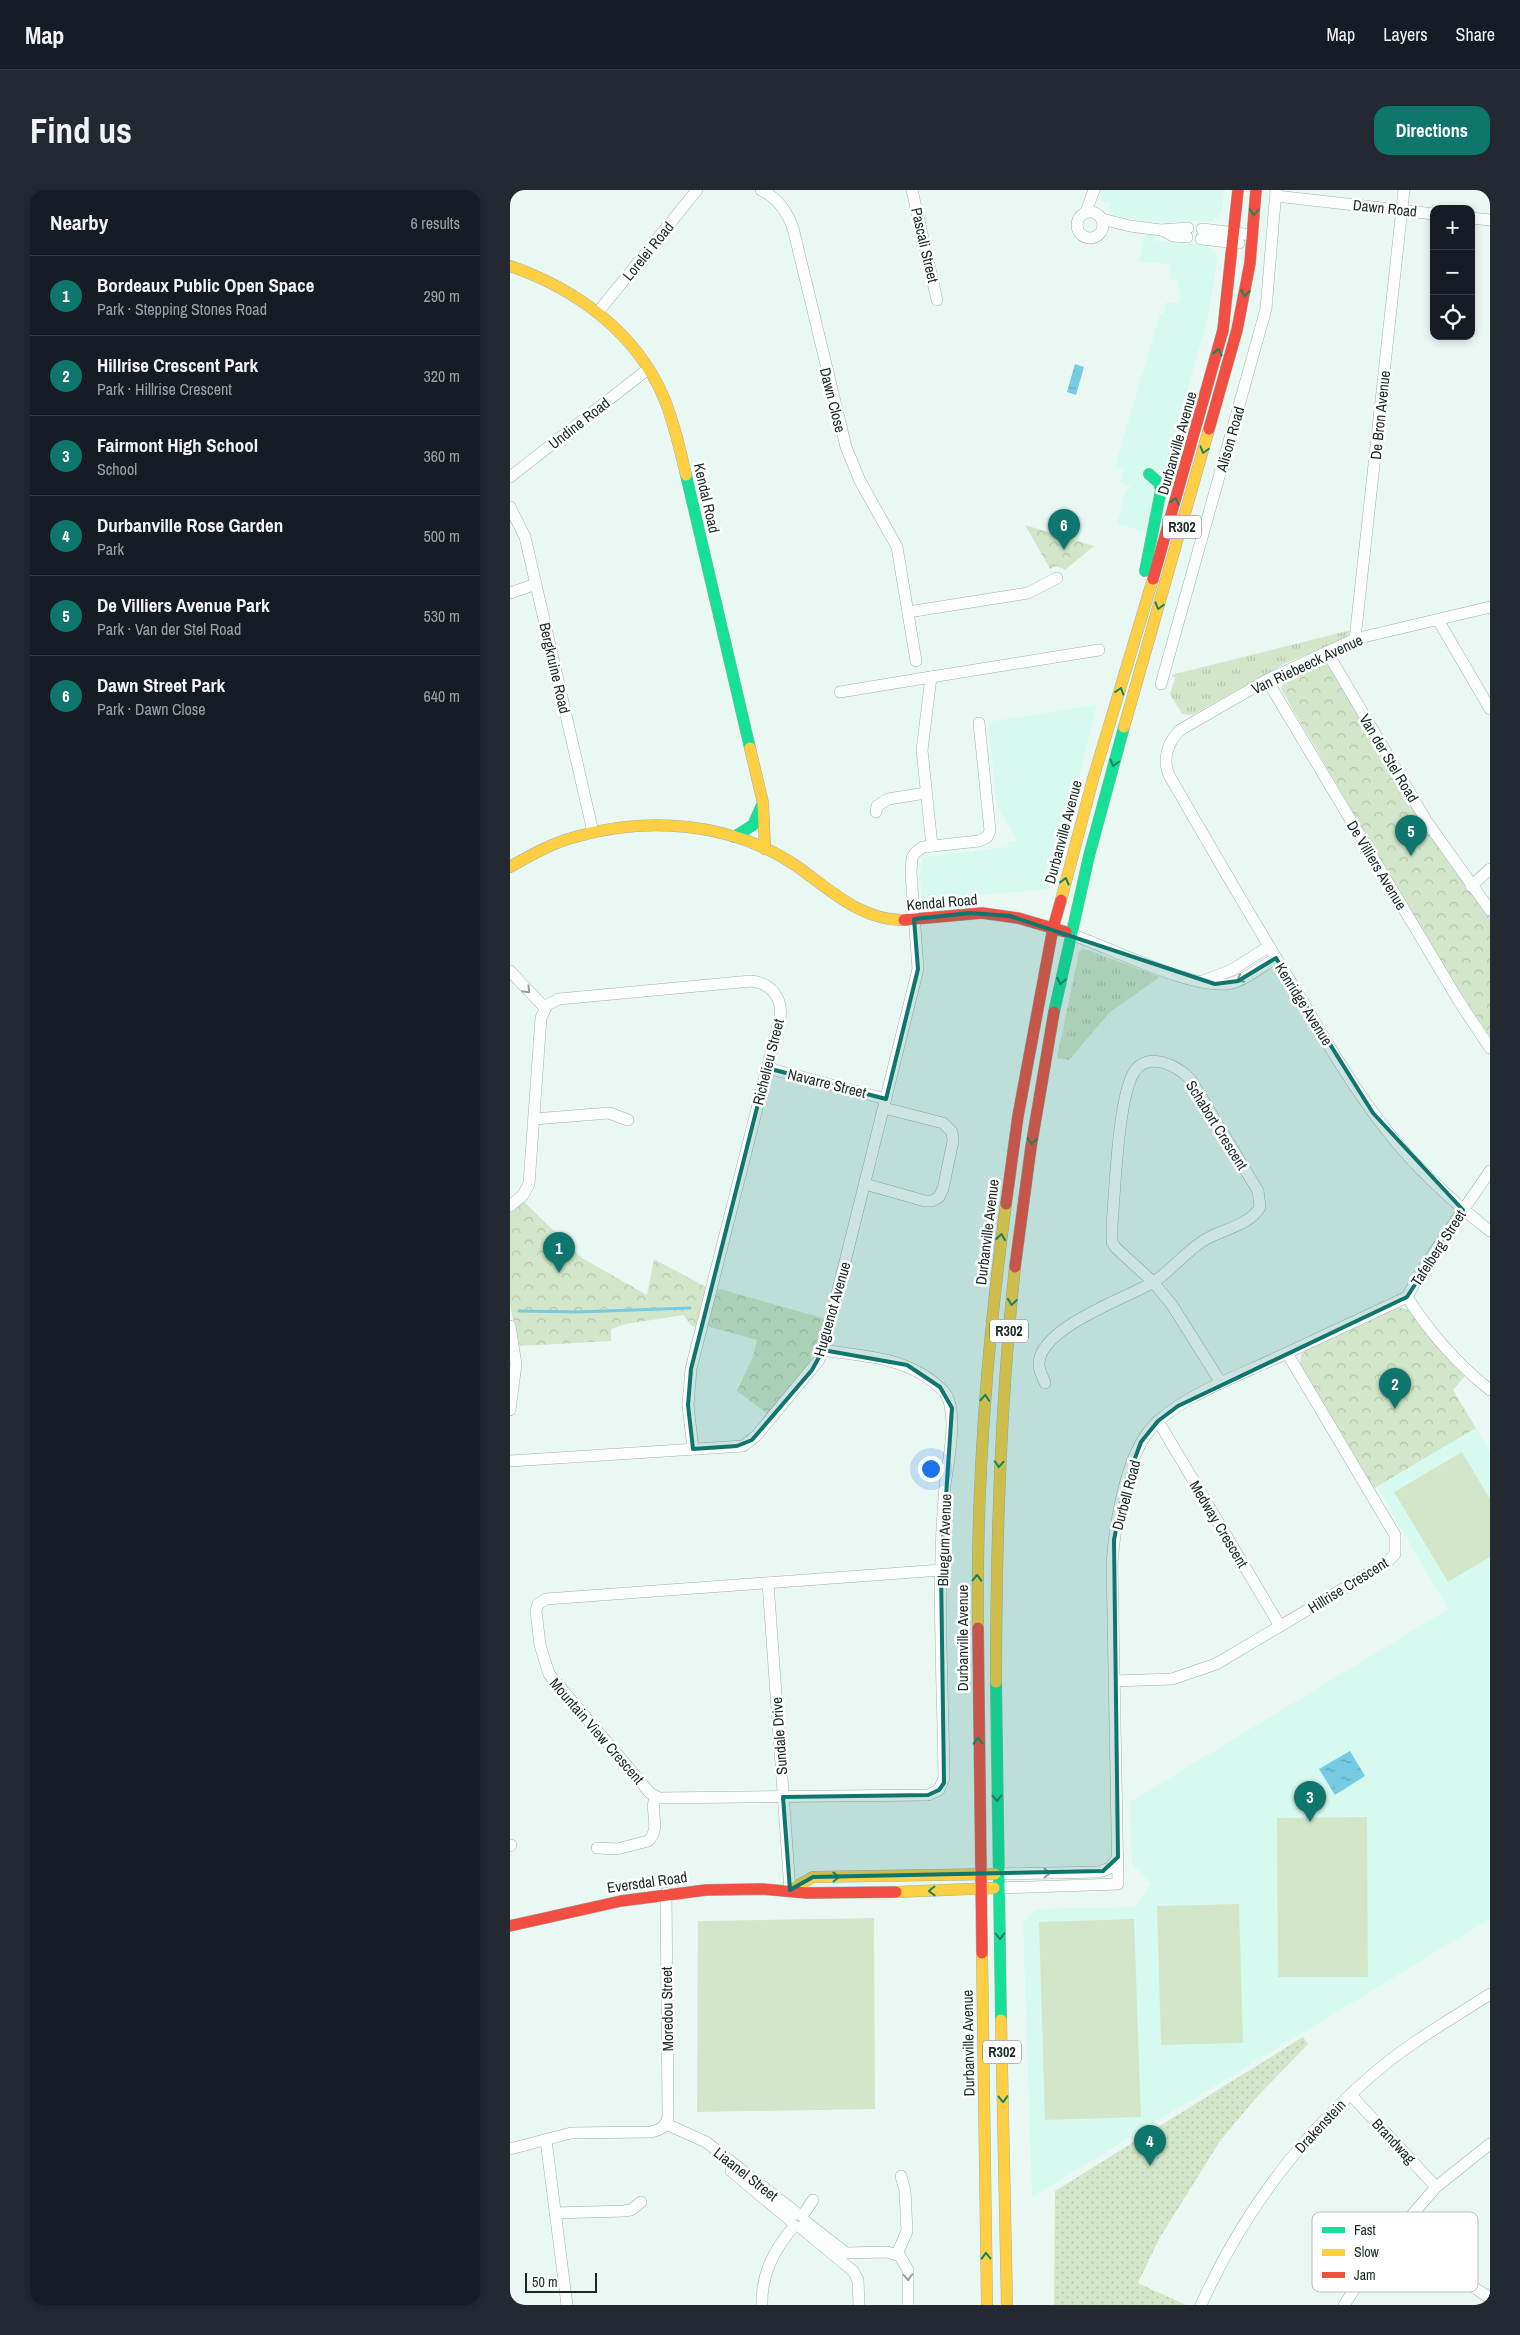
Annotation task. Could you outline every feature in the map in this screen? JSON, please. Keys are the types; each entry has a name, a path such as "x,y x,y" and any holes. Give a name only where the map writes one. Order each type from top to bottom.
{"main road":[{"name":"Durbanville Avenue","path":"987,2305 977,1581 986,1379 1008,1178 1029,1054 1054,928 1092,779 1134,645 1223,330 1238,190"},
{"name":"Durbanville Avenue","path":"1007,2305 998,1888 995,1581 1004,1380 1020,1232 1033,1139 1070,934 1118,748 1237,330 1252,240 1256,190"},
{"name":"Kendal Road","path":"510,266 545,279 598,312 631,346 648,369 663,397 673,424 763,806 782,857"},
{"path":"1134,645 1137,611 1161,494 1159,483 1148,474"},
{"name":"Kendal Road","path":"763,806 765,849"},
{"path":"734,837 743,834 754,825 763,806"},
{"name":"Kendal Road","path":"510,867 561,842 592,832 623,827 661,825 699,829 734,837 782,857 867,913 886,920 982,913 1010,916 1070,934"},
{"name":"Eversdal Road","path":"790,1890 813,1877 998,1874"},
{"name":"Eversdal Road","path":"510,1926 624,1899 666,1893 719,1890 790,1890 807,1893 998,1888"}],"street":[{"name":"Lorelei Road","path":"598,312 697,190"},
{"name":"Dawn Close","path":"761,190 769,194 784,208 793,228 839,428 860,481 894,538 916,662"},
{"name":"Pascali Street","path":"912,190 938,300"},
{"name":"De Bron Avenue","path":"1355,639 1404,190"},
{"path":"1093,193 1086,212 1076,222 1078,231 1090,238 1101,232 1130,226"},
{"path":"1093,193 1100,217 1101,232"},
{"name":"Dawn Road","path":"1276,193 1430,214"},
{"name":"Alison Road","path":"1161,684 1266,309 1276,193"},
{"path":"1086,212 1130,226 1187,233"},
{"path":"1475,218 1490,220"},
{"path":"1202,234 1252,240"},
{"name":"Undine Road","path":"510,477 648,369"},
{"name":"Bergkruine Road","path":"510,507 525,537 592,832"},
{"path":"908,612 1028,593 1056,578"},
{"path":"510,593 536,584"},
{"name":"Van Riebeeck Avenue","path":"1169,746 1184,726 1267,680 1355,639 1490,607"},
{"path":"1438,620 1490,709"},
{"path":"840,692 1099,650"},
{"name":"Van der Stel Road","path":"1326,652 1427,822 1490,910"},
{"path":"931,677 922,750 932,846 979,841 988,834 990,827 979,723"},
{"name":"De Villiers Avenue","path":"1267,680 1460,1003 1490,1048"},
{"name":"Kenridge Avenue","path":"1169,746 1165,763 1169,775 1268,946 1373,1113 1404,1151 1463,1210 1490,1231"},
{"path":"876,812 878,806 888,799 926,793"},
{"name":"Huguenot Avenue","path":"510,1461 737,1446 752,1440 820,1360 918,969 912,858 919,850 932,846"},
{"path":"1471,886 1490,869"},
{"name":"Kendal Road","path":"1070,934 1201,981 1220,984 1232,983 1276,958"},
{"path":"1201,981 1232,970 1268,946"},
{"path":"510,971 544,1008 541,1018 529,1184 524,1195 510,1206"},
{"name":"Richelieu Street","path":"544,1008 551,1002 559,1000 757,981 772,990 780,1006 780,1018 691,1369 688,1405 693,1450"},
{"name":"Schabort Crescent","path":"1045,1383 1040,1369 1041,1353 1062,1331 1087,1315 1153,1282 1194,1247 1251,1218 1257,1212 1261,1203 1258,1191 1191,1080 1177,1068 1158,1061 1151,1062 1135,1070 1129,1082 1121,1124 1111,1236 1116,1248 1153,1282 1184,1322 1221,1383"},
{"name":"Navarre Street","path":"767,1068 885,1103 943,1123 950,1128 953,1141 943,1189 939,1197 928,1201 865,1184"},
{"path":"534,1119 609,1113 628,1120"},
{"name":"Tafelberg Street","path":"1490,1170 1407,1296 1432,1334 1454,1359 1490,1390"},
{"name":"Durbell Road","path":"998,1888 1118,1884 1112,1563 1116,1518 1141,1442 1158,1421 1178,1406 1221,1383 1407,1296"},
{"path":"510,1326 516,1364 510,1410"},
{"name":"Bluegum Avenue","path":"823,1350 897,1362 936,1384 947,1396 952,1417 944,1496 942,1570 944,1778 939,1790"},
{"name":"Hillrise Crescent","path":"1115,1681 1162,1680 1192,1673 1216,1664 1385,1564 1392,1558 1397,1548 1395,1535 1287,1353"},
{"name":"Medway Crescent","path":"1158,1421 1280,1626"},
{"name":"Mountain View Crescent","path":"939,1790 928,1795 662,1799 656,1797 549,1674 540,1645 536,1611 538,1604 546,1599 942,1570"},
{"name":"Sundale Drive","path":"768,1583 790,1890"},
{"path":"597,1848 617,1849 648,1841 656,1829 653,1802 656,1797"},
{"path":"998,1874 1103,1871 1114,1865 1118,1858"},
{"name":"Moredou Street","path":"666,1893 668,2115 666,2124"},
{"name":"Drakenstein","path":"1201,2305 1226,2253 1266,2190 1323,2120 1408,2047 1490,1994"},
{"name":"Brandwag","path":"1351,2095 1436,2187"},
{"path":"510,2148 571,2133 651,2132 660,2130 666,2124"},
{"name":"Liaanel Street","path":"666,2124 694,2135 703,2147 798,2221 854,2271 858,2280 859,2305"},
{"path":"546,2140 567,2305"},
{"path":"1415,2212 1436,2187 1490,2144"},
{"path":"901,2176 905,2191 907,2232 896,2254 903,2260 908,2270 908,2305"},
{"path":"762,2305 764,2276 779,2246 813,2200"},
{"path":"555,2213 624,2212 631,2210 641,2202"},
{"name":"Liaanel Street","path":"798,2221 844,2252 896,2254"},
{"path":"1478,2290 1490,2298"},
{"path":"1344,2305 1353,2292"}],"highlighted area":[{"path":"970,913 1010,916 1215,984 1238,981 1276,958 1373,1113 1463,1210 1407,1297 1178,1406 1158,1421 1141,1442 1125,1485 1114,1540 1118,1857 1103,1871 813,1877 790,1890 783,1797 928,1795 939,1790 944,1783 941,1570 952,1408 940,1387 907,1365 823,1350 812,1370 752,1440 737,1446 693,1449 688,1405 691,1369 767,1068 886,1099 918,969 914,919"}],"shaded area":[{"path":"1100,190 1224,190 1222,211 1220,211 1219,218 1214,218 1214,222 1183,220 1172,223 1115,217 1113,211 1109,210 1110,204 1101,201"},
{"path":"1145,233 1157,234 1156,241 1207,245 1211,248 1211,251 1215,251 1215,255 1218,255 1208,317 1147,533 1117,524 1126,489 1129,490 1130,486 1120,482 1124,469 1115,466 1160,314 1163,314 1166,302 1179,303 1181,287 1178,287 1178,280 1169,279 1171,264 1139,262"},
{"path":"1097,704 1051,889 922,900 920,874 922,857 1007,847 1008,842 1018,841 997,807 988,722"},
{"path":"1476,1428 1490,1452 1490,1919 1032,2197 1023,1923 1036,1909 1136,1907 1151,1884 1132,1864 1130,1802 1448,1609 1377,1487"}],"green space":[{"path":"1025,525 1094,546 1065,570 1056,566 1050,569"},
{"path":"1351,630 1345,639 1288,662 1192,715 1182,714 1170,694 1175,678 1171,675"},
{"path":"1320,663 1329,665 1450,865 1490,916 1490,1037 1438,958 1281,689 1283,682"},
{"path":"1082,949 1160,977 1110,1012 1069,1060 1057,1058 1079,952"},
{"path":"523,1201 582,1258 647,1295 654,1259 706,1287 696,1327 691,1326 684,1315 626,1324 611,1329 611,1341 520,1346 510,1307 510,1211"},
{"path":"716,1288 826,1319 810,1362 768,1414 737,1391 753,1357 757,1340 706,1326"},
{"path":"1398,1307 1408,1310 1465,1376 1453,1390 1476,1428 1373,1489 1300,1366 1301,1355 1306,1350"},
{"path":"1462,1452 1490,1499 1490,1557 1448,1582 1394,1492"},
{"path":"1367,1817 1368,1977 1278,1977 1277,1818"},
{"path":"1239,1904 1243,2043 1161,2045 1157,1906"},
{"path":"874,1918 875,2109 697,2112 698,1921"},
{"path":"1134,1919 1141,2117 1045,2120 1039,1922"},
{"path":"1303,2037 1308,2044 1255,2099 1220,2141 1159,2239 1138,2283 1186,2305 1054,2305 1055,2191"}],"water":[{"path":"1075,364 1084,367 1076,395 1067,392"},
{"path":"1350,1751 1365,1776 1335,1795 1319,1769"}],"waterway":[{"path":"519,1311 577,1312 690,1308"}],"traffic: fast":[{"path":"1145,571 1161,490 1159,483 1149,474"},
{"path":"686,475 750,748"},
{"path":"1054,1012 1089,856 1124,727"},
{"path":"734,837 753,825 762,805"},
{"path":"996,1682 1001,2020"}],"traffic: slow":[{"path":"510,266 558,287 580,300 620,333 637,353 652,374 664,398 674,426 686,475"},
{"path":"1124,727 1209,429"},
{"path":"1061,900 1093,779 1153,579"},
{"path":"750,748 763,803 765,849"},
{"path":"510,867 558,843 602,830 659,825 688,827 744,840 770,851 795,865 833,893 859,909 888,919 904,920"},
{"path":"978,1628 979,1522 984,1416 993,1309 1006,1204"},
{"path":"996,1682 1002,1422 1015,1267"},
{"path":"790,1890 813,1877 995,1874"},
{"path":"896,1892 994,1888"},
{"path":"982,1953 987,2305"},
{"path":"1001,2020 1007,2305"}],"traffic: jam":[{"path":"1153,579 1223,330 1238,190"},
{"path":"1209,429 1237,330 1250,263 1256,190"},
{"path":"1006,1204 1018,1116 1053,928 1061,900"},
{"path":"904,920 982,913 1018,918 1066,932"},
{"path":"1015,1267 1031,1147 1054,1012"},
{"path":"978,1628 982,1953"},
{"path":"510,1926 621,1901 706,1890 762,1889 807,1893 896,1892"}],"place":[{"name":"Dawn Street Park","path":"1064,550"},
{"name":"De Villiers Avenue Park","path":"1411,856"},
{"name":"Bordeaux Public Open Space","path":"559,1273"},
{"name":"Hillrise Crescent Park","path":"1395,1409"},
{"name":"Fairmont High School","path":"1310,1822"},
{"name":"Durbanville Rose Garden","path":"1150,2166"}]}
